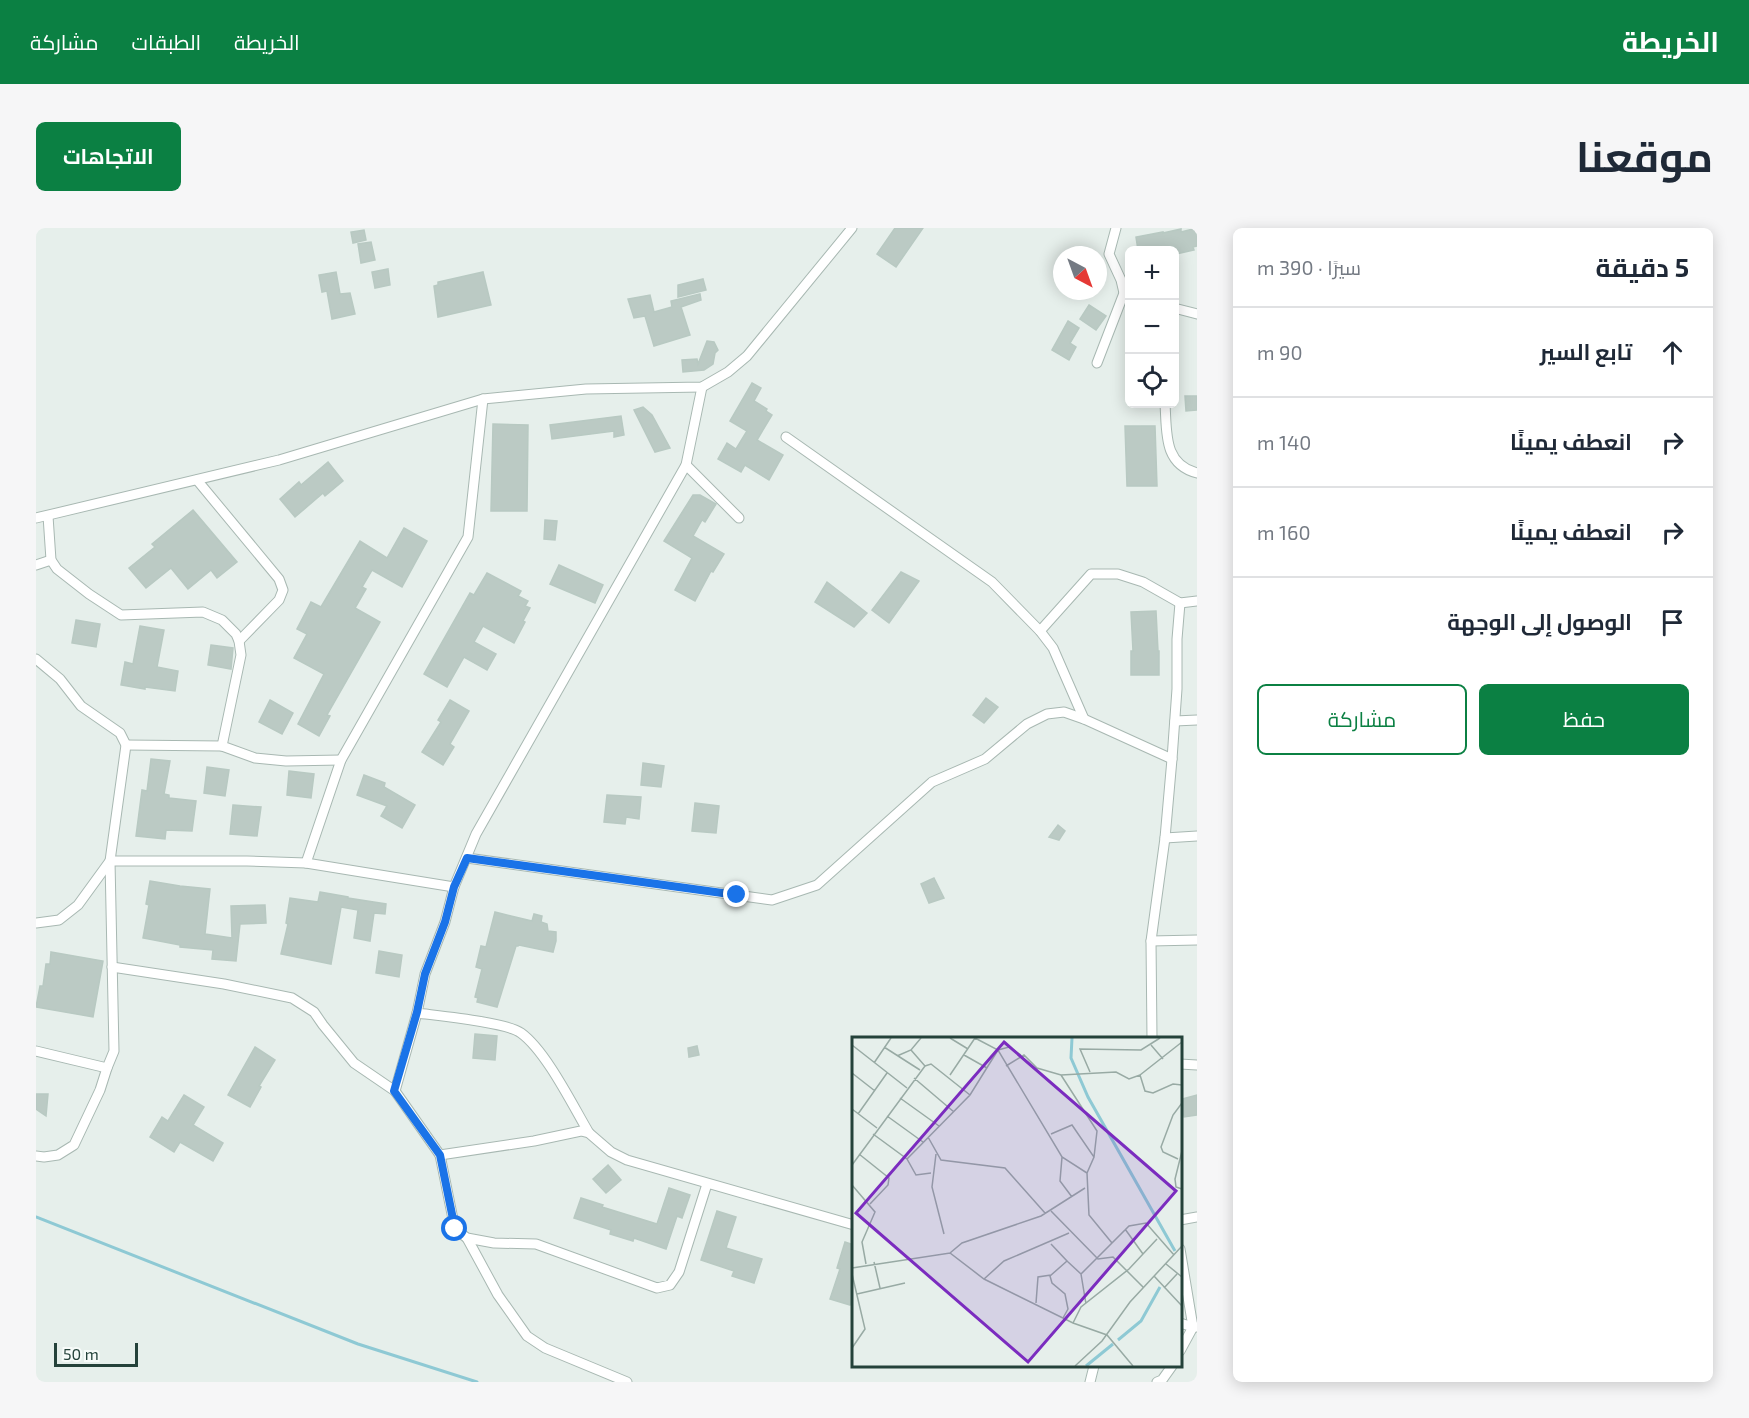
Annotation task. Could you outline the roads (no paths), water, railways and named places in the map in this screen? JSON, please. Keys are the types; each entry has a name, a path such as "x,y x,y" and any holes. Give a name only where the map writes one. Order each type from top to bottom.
{"street":[{"path":"36,518 279,460 483,399 586,389 702,387 728,372 747,356 852,228"},
{"path":"1116,228 1109,254 1125,290"},
{"path":"1097,363 1125,299"},
{"path":"1179,309 1197,314"},
{"path":"394,1091 417,1012 425,974 445,922 454,887 476,834 686,465 702,387"},
{"path":"306,863 340,760 468,537 483,399"},
{"path":"1165,408 1167,443 1176,460 1187,470 1197,472"},
{"path":"786,437 992,582 1040,631 1053,648 1084,719"},
{"path":"686,465 739,518"},
{"path":"197,480 279,579 283,590 279,600 240,641"},
{"path":"48,516 51,560 57,569 121,615 203,612 222,620 236,634 240,641 241,655 222,746"},
{"path":"36,565 51,560"},
{"path":"1040,631 1091,573 1118,574 1135,579 1180,603 1197,601"},
{"path":"1152,1037 1151,941 1165,838 1172,759 1180,603"},
{"path":"36,659 60,678 81,706 120,733 126,745 110,861 114,1051 100,1090 74,1145 58,1155 36,1156"},
{"path":"467,858 772,900 817,885 932,782 985,759 1027,724 1047,714 1064,712 1084,719 1172,759"},
{"path":"1175,722 1197,720"},
{"path":"126,745 222,746 255,758 286,761 340,760"},
{"path":"1165,838 1197,836"},
{"path":"110,861 306,863 454,887"},
{"path":"36,923 59,920 78,905 110,861"},
{"path":"1151,941 1197,940"},
{"path":"112,968 224,984 292,998 315,1012 323,1026 354,1063 394,1091 440,1155 455,1229 467,1238 498,1295 527,1336 544,1348 627,1382"},
{"path":"417,1012 504,1026 520,1032 541,1055 589,1133 611,1152 627,1160 852,1224"},
{"path":"36,1051 106,1068"},
{"path":"1182,1064 1197,1065"},
{"path":"440,1155 581,1131 589,1133"},
{"path":"467,1238 494,1243 536,1244 657,1288 670,1285 679,1272 707,1184"},
{"path":"1182,1220 1197,1217"},
{"path":"1182,1259 1195,1327 1182,1348"},
{"path":"1090,1382 1094,1367"},
{"path":"1158,1382 1171,1367"}],"waterway":[{"path":"36,1217 358,1344 477,1382"}]}
